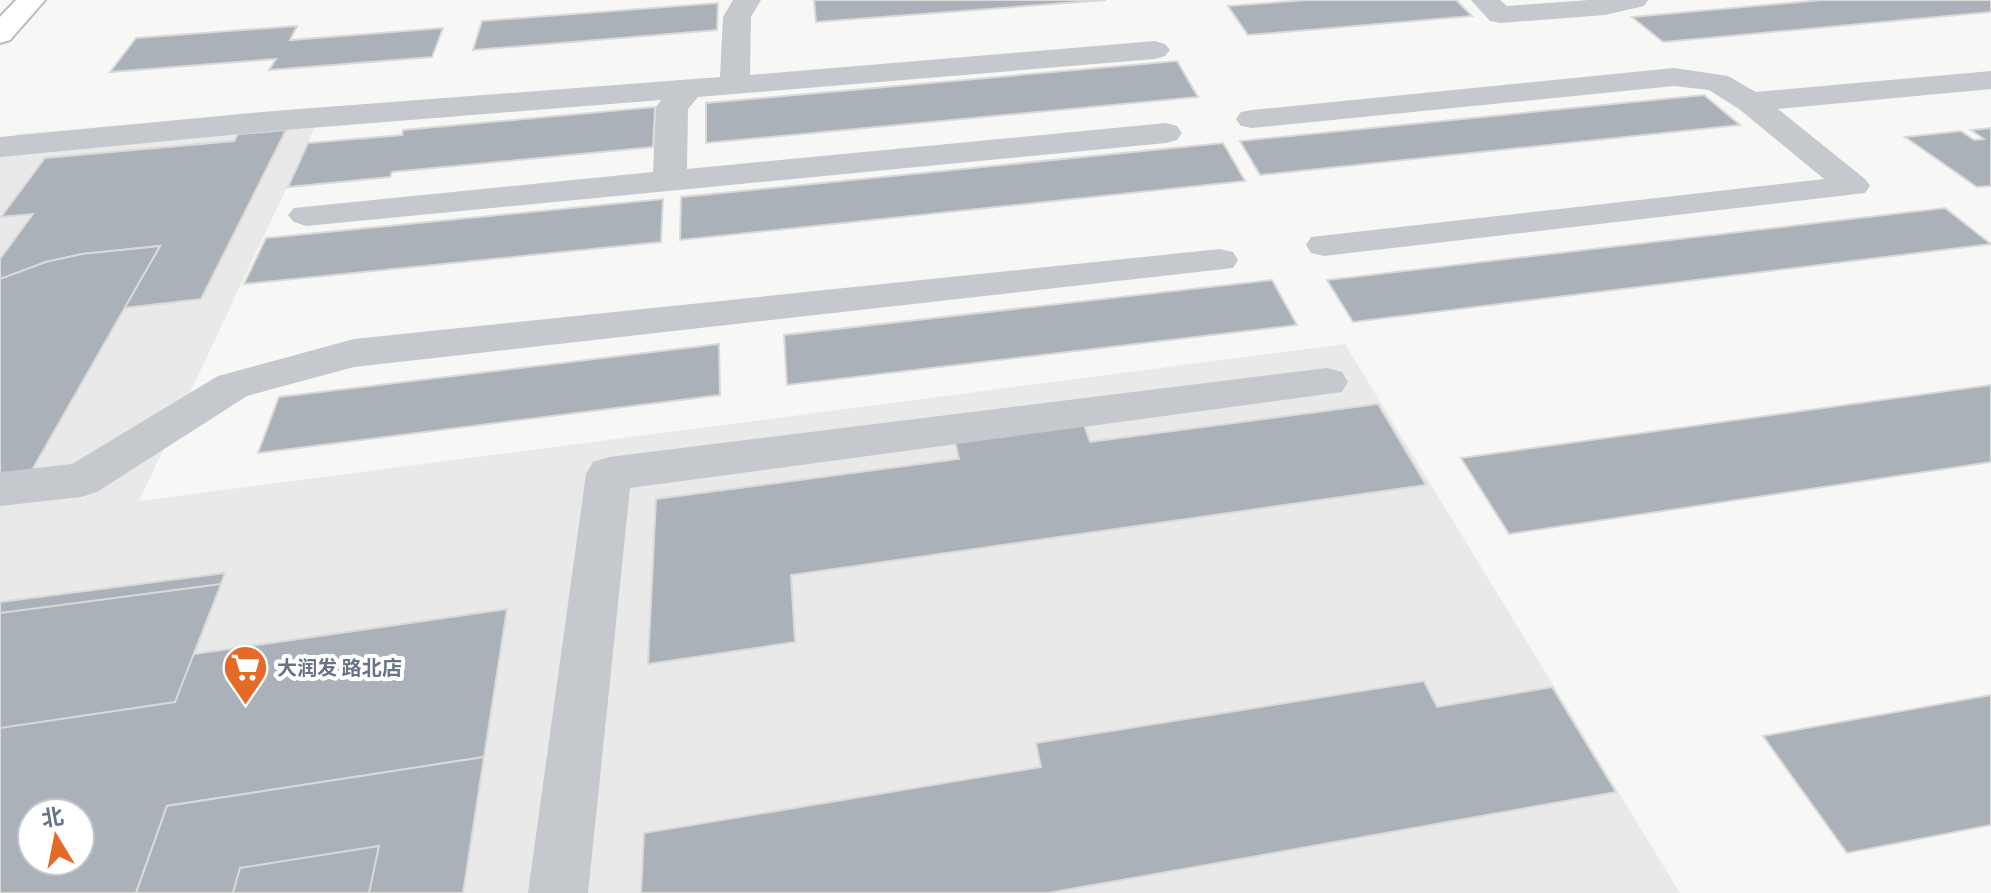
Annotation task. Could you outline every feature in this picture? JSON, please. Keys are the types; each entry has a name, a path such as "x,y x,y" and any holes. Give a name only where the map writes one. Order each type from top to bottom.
{"main road":[{"path":"0,34 31,0"}],"street":[{"path":"735,85 737,17 747,0"},
{"path":"1485,0 1500,15 1605,7 1634,0"},
{"path":"0,147 273,121 1155,50"},
{"path":"1252,119 1674,77 1717,82 1750,102 1853,186 1324,245"},
{"path":"1750,102 1991,80"},
{"path":"670,180 672,107 689,89"},
{"path":"306,215 1166,133"},
{"path":"0,489 81,480 233,386 354,353 1220,260"},
{"path":"558,893 609,474 1327,382"}],"shaded area":[{"path":"324,108 139,501 1345,344 1680,893 0,893 0,154 17,134"}],"building":[{"path":"814,0 1106,0 816,22"},
{"path":"1307,0 1456,0 1472,16 1248,35 1228,6"},
{"path":"1822,0 1991,0 1991,12 1663,42 1632,17"},
{"path":"718,3 717,30 473,50 482,21"},
{"path":"297,26 290,40 443,28 432,57 269,70 276,59 110,72 136,38"},
{"path":"1177,61 1198,97 706,143 706,103"},
{"path":"1704,95 1740,125 1260,175 1240,141"},
{"path":"655,107 653,147 392,172 390,177 288,187 308,143 402,135 403,130"},
{"path":"1991,128 1991,186 1977,187 1905,137 1961,131 1974,140 1984,139 1971,130"},
{"path":"286,130 201,299 124,308 160,246 82,254 46,262 0,279 0,259 33,214 1,217 45,158 234,141 238,134"},
{"path":"1223,143 1245,181 680,240 681,197"},
{"path":"663,199 661,242 244,284 266,238"},
{"path":"1945,208 1991,244 1353,322 1327,280"},
{"path":"160,246 32,470 0,474 0,279 46,262 82,254"},
{"path":"1272,280 1297,325 787,385 784,335"},
{"path":"719,344 720,395 258,453 279,397"},
{"path":"1991,385 1991,462 1509,534 1461,458"},
{"path":"1378,404 1426,485 791,575 795,642 648,664 656,499 959,459 955,441 1084,425 1090,442"},
{"name":"大润发 路北店","path":"225,573 194,654 507,609 484,757 167,806 136,893 0,893 0,602"},
{"path":"221,584 175,702 0,728 0,613"},
{"path":"1424,681 1437,707 1552,687 1616,792 1048,893 641,893 644,833 1041,767 1036,743"},
{"path":"1991,695 1991,825 1847,853 1763,736"},
{"path":"484,757 463,893 136,893 167,806"},
{"path":"379,846 369,893 233,893 240,868"}],"place":[{"name":"大润发 路北店","path":"246,706"}]}
